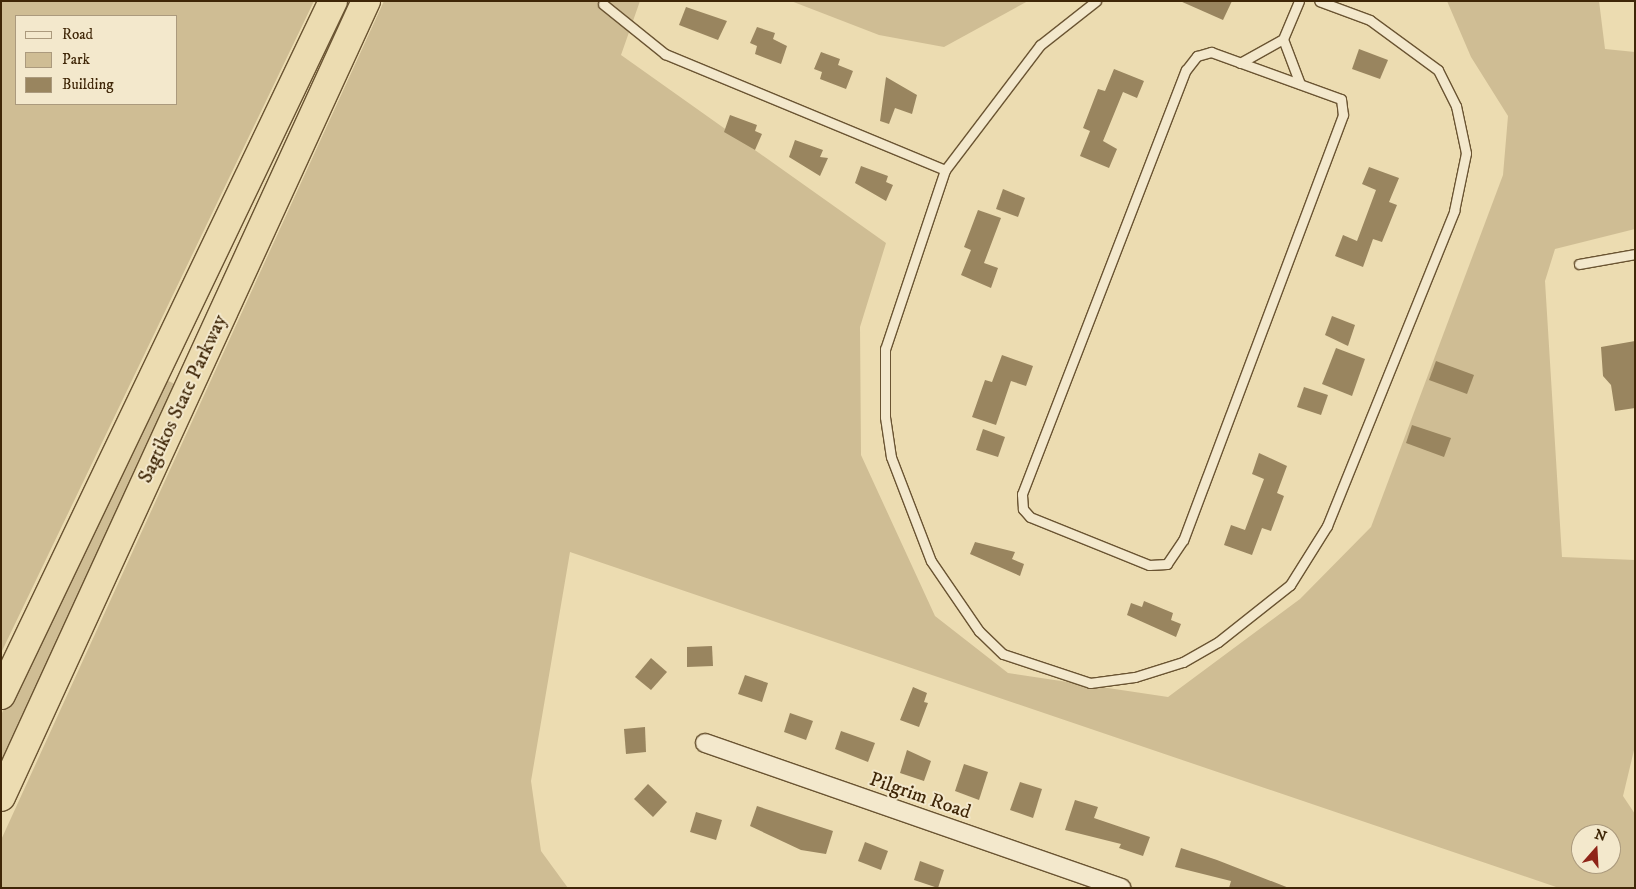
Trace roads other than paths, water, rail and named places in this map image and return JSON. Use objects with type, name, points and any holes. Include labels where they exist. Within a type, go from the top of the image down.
[{"type":"highway","name":"Sagtikos State Parkway","points":[[1,696],[333,1]]},
{"type":"highway","name":"Sagtikos State Parkway","points":[[1,797],[366,1]]},
{"type":"street","name":"Pilgrim Road","points":[[705,743],[1121,888]]},
{"type":"lane","points":[[1096,1],[1040,45],[945,170],[885,349],[885,417],[891,457],[931,561],[979,631],[1003,654],[1043,671],[1090,683],[1135,677],[1183,662],[1218,642],[1290,584],[1327,526],[1454,211],[1466,153],[1456,106],[1438,70],[1370,20],[1319,1]]},
{"type":"lane","points":[[1240,63],[1283,39],[1299,1]]},
{"type":"lane","points":[[603,4],[665,54],[945,170]]},
{"type":"lane","points":[[1283,39],[1300,84]]},
{"type":"lane","points":[[1211,52],[1240,63],[1341,99],[1343,115],[1183,540],[1167,564],[1149,565],[1030,517],[1023,509],[1022,494],[1186,70],[1198,56],[1211,52]]},
{"type":"lane","points":[[1579,264],[1635,254]]}]
